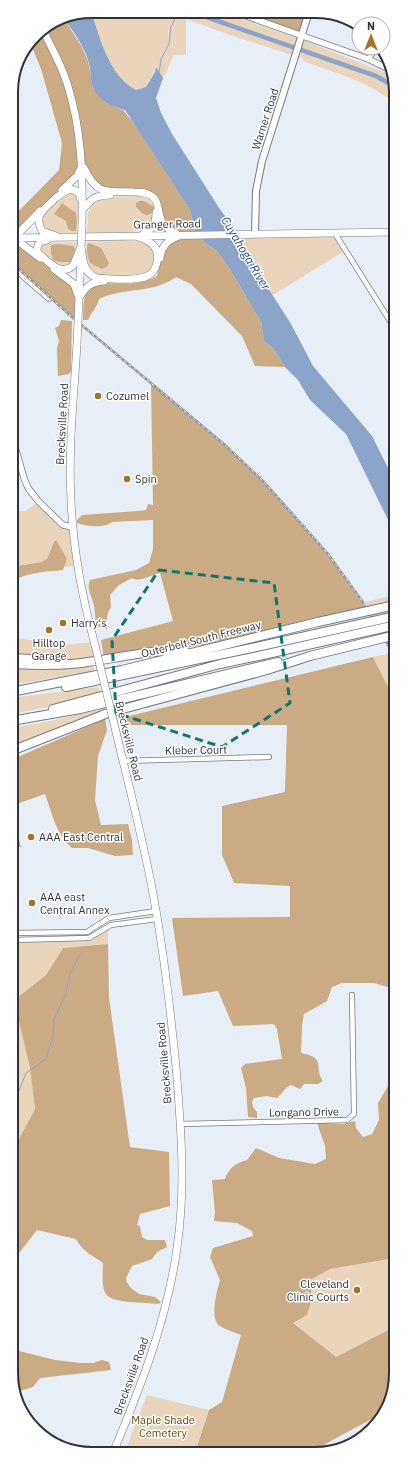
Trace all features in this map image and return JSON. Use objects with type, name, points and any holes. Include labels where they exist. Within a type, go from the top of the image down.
[{"type":"highway","name":"Outerbelt South Freeway","points":[[18,691],[122,670],[259,636],[389,607]]},
{"type":"highway","points":[[34,688],[69,687],[389,618]]},
{"type":"highway","points":[[18,717],[47,711],[220,664],[389,627]]},
{"type":"highway","points":[[18,720],[80,709],[266,667],[389,637]]},
{"type":"highway","points":[[18,664],[73,663],[175,651],[191,653]]},
{"type":"highway","points":[[18,658],[67,661],[104,659]]},
{"type":"highway","points":[[18,749],[82,722],[112,712],[266,667]]},
{"type":"main road","name":"Warner Road","points":[[255,234],[256,191],[262,160],[307,18]]},
{"type":"main road","name":"Brecksville Road","points":[[45,35],[59,62],[67,83],[78,129],[82,165],[82,226],[71,455],[70,498],[72,527],[79,575],[94,644],[143,847],[156,911],[170,1006],[180,1124],[182,1197],[179,1235],[172,1278],[146,1369],[115,1447]]},
{"type":"main road","points":[[82,165],[89,180],[101,190],[143,192],[152,196],[157,203],[162,224],[167,229],[182,235]]},
{"type":"main road","points":[[18,232],[77,176],[82,165]]},
{"type":"main road","points":[[63,238],[42,231],[39,225],[39,218],[42,212],[62,193],[69,189],[80,194],[82,210]]},
{"type":"main road","points":[[82,210],[93,198],[99,196],[134,194],[146,196],[153,202],[156,210],[156,220],[150,230],[136,236]]},
{"type":"main road","name":"Granger Road","points":[[18,238],[389,232]]},
{"type":"main road","points":[[79,298],[86,287],[95,282],[140,281],[153,276],[158,269],[163,246],[170,240],[182,235]]},
{"type":"main road","points":[[81,247],[84,267],[91,276],[109,279],[139,278],[147,276],[155,267],[158,254],[150,242],[136,236]]},
{"type":"main road","points":[[63,238],[42,241],[37,246],[38,253],[58,269],[66,270],[74,266],[81,247]]},
{"type":"main road","points":[[18,242],[74,284],[79,298]]},
{"type":"street","points":[[250,18],[301,38],[368,59],[384,67]]},
{"type":"street","points":[[334,232],[389,319]]},
{"type":"street","points":[[18,272],[49,299]]},
{"type":"street","points":[[18,456],[28,488],[39,502],[63,525],[72,527]]},
{"type":"street","name":"Kleber Court","points":[[123,761],[269,757]]},
{"type":"street","points":[[18,933],[87,932],[109,918],[156,911]]},
{"type":"street","points":[[18,940],[89,938],[111,926],[157,919]]},
{"type":"street","name":"Longano Drive","points":[[180,1124],[347,1120],[354,1114],[352,995]]},
{"type":"highlighted area","points":[[159,570],[274,583],[290,703],[222,747],[116,713],[112,640]]},
{"type":"green space","points":[[93,18],[239,18],[303,40],[386,73],[389,99],[363,83],[303,61],[304,59],[186,19],[186,55],[174,55],[163,78],[156,68],[146,87],[136,90],[119,76],[112,66],[102,44]]},
{"type":"green space","points":[[68,192],[77,194],[79,200],[77,233],[57,233],[47,230],[42,224],[43,214]]},
{"type":"green space","points":[[138,196],[148,199],[154,208],[155,214],[148,228],[133,232],[87,233],[88,213],[93,202],[103,197]]},
{"type":"green space","points":[[334,232],[346,250],[273,295],[238,234]]},
{"type":"green space","points":[[122,240],[145,242],[155,251],[153,268],[143,276],[99,277],[88,265],[86,258],[87,242]]},
{"type":"green space","points":[[77,242],[77,251],[70,266],[57,266],[40,252],[41,247],[46,243]]},
{"type":"green space","points":[[39,502],[63,525],[72,527],[77,566],[18,570],[18,511],[25,511]]},
{"type":"green space","points":[[389,596],[389,641],[365,602]]},
{"type":"green space","points":[[18,638],[63,645],[94,642],[99,660],[18,658]]},
{"type":"green space","points":[[389,654],[389,689],[373,657]]},
{"type":"green space","points":[[93,665],[94,670],[18,684],[18,666]]},
{"type":"green space","points":[[98,687],[100,692],[54,706],[18,713],[18,697]]},
{"type":"green space","points":[[103,708],[104,710],[18,743],[18,727],[55,720]]},
{"type":"green space","points":[[108,929],[108,944],[63,948],[46,975],[18,996],[18,943],[82,940]]},
{"type":"green space","points":[[18,1016],[30,1068],[35,1109],[18,1141]]},
{"type":"green space","points":[[389,1259],[389,1330],[336,1357],[293,1323],[307,1315],[312,1299],[310,1280],[330,1269]]},
{"type":"green space","name":"Maple Shade Cemetery","points":[[147,1395],[209,1410],[197,1447],[126,1447]]},
{"type":"shaded area","points":[[252,18],[307,18],[302,36]]},
{"type":"shaded area","points":[[67,23],[82,47],[88,61],[93,89],[115,107],[123,110],[135,125],[190,210],[194,228],[206,244],[216,250],[228,266],[261,322],[264,341],[273,348],[285,367],[255,366],[242,336],[191,284],[176,277],[158,286],[108,295],[99,299],[88,320],[83,320],[84,303],[89,289],[99,283],[136,283],[157,276],[160,262],[170,240],[167,229],[152,197],[108,191],[80,170],[18,234],[18,212],[59,170],[62,143],[41,69],[33,48],[36,43],[47,33]]},
{"type":"shaded area","points":[[144,201],[154,207],[152,213],[147,215],[143,214],[136,207],[136,203]]},
{"type":"shaded area","points":[[62,203],[76,213],[76,231],[68,229],[66,221],[54,214]]},
{"type":"shaded area","points":[[18,241],[74,284],[79,298],[77,322],[18,269]]},
{"type":"shaded area","points":[[89,243],[101,248],[109,263],[107,267],[102,269],[90,263],[87,253],[87,245]]},
{"type":"shaded area","points":[[58,244],[73,246],[75,249],[71,262],[60,262],[53,260],[51,245]]},
{"type":"shaded area","points":[[61,320],[72,321],[71,372],[69,374],[58,376],[57,349],[59,341],[55,328],[59,326]]},
{"type":"shaded area","points":[[151,382],[225,445],[264,482],[328,554],[368,612],[227,642],[104,659],[101,640],[173,621],[160,573],[138,580],[132,578],[119,585],[110,595],[111,607],[107,620],[107,629],[99,627],[96,624],[94,605],[89,589],[90,580],[136,570],[149,563],[153,549],[153,520],[112,522],[104,526],[90,526],[77,523],[77,520],[82,515],[146,510],[148,504],[153,505]]},
{"type":"shaded area","points":[[56,540],[67,559],[63,570],[31,574],[18,578],[18,566],[42,562],[47,559]]},
{"type":"shaded area","points":[[373,657],[389,689],[389,987],[374,983],[342,983],[332,987],[327,1001],[304,1014],[302,1023],[301,1053],[309,1055],[317,1061],[320,1076],[323,1081],[318,1084],[304,1084],[300,1089],[291,1085],[277,1098],[267,1096],[254,1098],[252,1102],[253,1107],[257,1112],[257,1118],[248,1117],[246,1088],[241,1068],[245,1064],[282,1059],[277,1029],[274,1024],[233,1026],[218,991],[183,996],[172,918],[290,917],[290,886],[234,883],[222,855],[222,806],[285,792],[287,725],[127,725],[125,717]]},
{"type":"shaded area","points":[[105,719],[107,730],[98,756],[95,800],[101,825],[128,824],[132,840],[133,855],[115,856],[88,848],[72,848],[58,830],[45,794],[18,804],[18,757]]},
{"type":"shaded area","points":[[18,837],[19,839],[21,847],[18,847]]},
{"type":"shaded area","points":[[108,944],[109,998],[130,1147],[169,1152],[170,1206],[140,1214],[137,1225],[140,1226],[142,1237],[147,1240],[165,1240],[167,1247],[157,1252],[152,1259],[132,1266],[126,1278],[126,1281],[131,1288],[139,1294],[155,1297],[161,1302],[158,1304],[115,1300],[109,1297],[104,1291],[103,1287],[103,1263],[85,1250],[76,1239],[37,1230],[18,1254],[18,1141],[35,1109],[30,1068],[18,1017],[18,997],[46,975],[63,948]]},
{"type":"shaded area","points":[[389,1084],[389,1259],[330,1269],[310,1280],[312,1299],[307,1315],[293,1323],[336,1357],[389,1330],[389,1378],[388,1387],[381,1406],[373,1418],[321,1446],[197,1447],[209,1410],[222,1402],[241,1335],[220,1326],[215,1317],[214,1311],[220,1280],[210,1257],[213,1248],[253,1236],[252,1231],[237,1223],[214,1221],[215,1213],[212,1180],[225,1179],[233,1166],[247,1160],[256,1148],[279,1158],[315,1164],[326,1159],[325,1146],[317,1123],[343,1124],[355,1121],[356,1128],[363,1137],[372,1134],[379,1120],[378,1103]]},
{"type":"shaded area","points":[[18,1351],[55,1360],[81,1363],[93,1363],[102,1360],[109,1362],[111,1370],[40,1378],[33,1387],[21,1391],[18,1373]]},
{"type":"water","name":"Cuyahoga River","points":[[93,18],[102,44],[112,66],[127,84],[136,90],[146,87],[155,72],[156,67],[163,78],[156,98],[161,113],[172,134],[221,211],[233,226],[268,288],[291,324],[313,366],[372,436],[389,470],[389,522],[346,434],[310,400],[298,380],[285,367],[273,348],[264,341],[261,322],[228,266],[216,250],[206,244],[194,228],[190,210],[125,110],[106,102],[95,92],[92,85],[89,63],[77,37],[67,23],[78,19]]},
{"type":"waterway","points":[[159,73],[161,59],[169,44],[171,27],[175,18]]},
{"type":"waterway","points":[[209,18],[376,76],[388,83]]},
{"type":"waterway","points":[[18,1094],[26,1073],[46,1059],[53,1037],[54,1019],[65,996],[70,974],[80,954]]},
{"type":"railway","points":[[18,268],[72,317],[225,445],[264,482],[328,554],[362,601],[389,646]]},
{"type":"place","name":"Cozumel","points":[[98,396]]},
{"type":"place","name":"Spin","points":[[127,479]]},
{"type":"place","name":"Harry's","points":[[63,623]]},
{"type":"place","name":"Hilltop Garage","points":[[49,630]]},
{"type":"place","name":"AAA East Central","points":[[31,837]]},
{"type":"place","name":"AAA east Central Annex","points":[[32,903]]},
{"type":"place","name":"Cleveland Clinic Courts","points":[[357,1290]]}]
